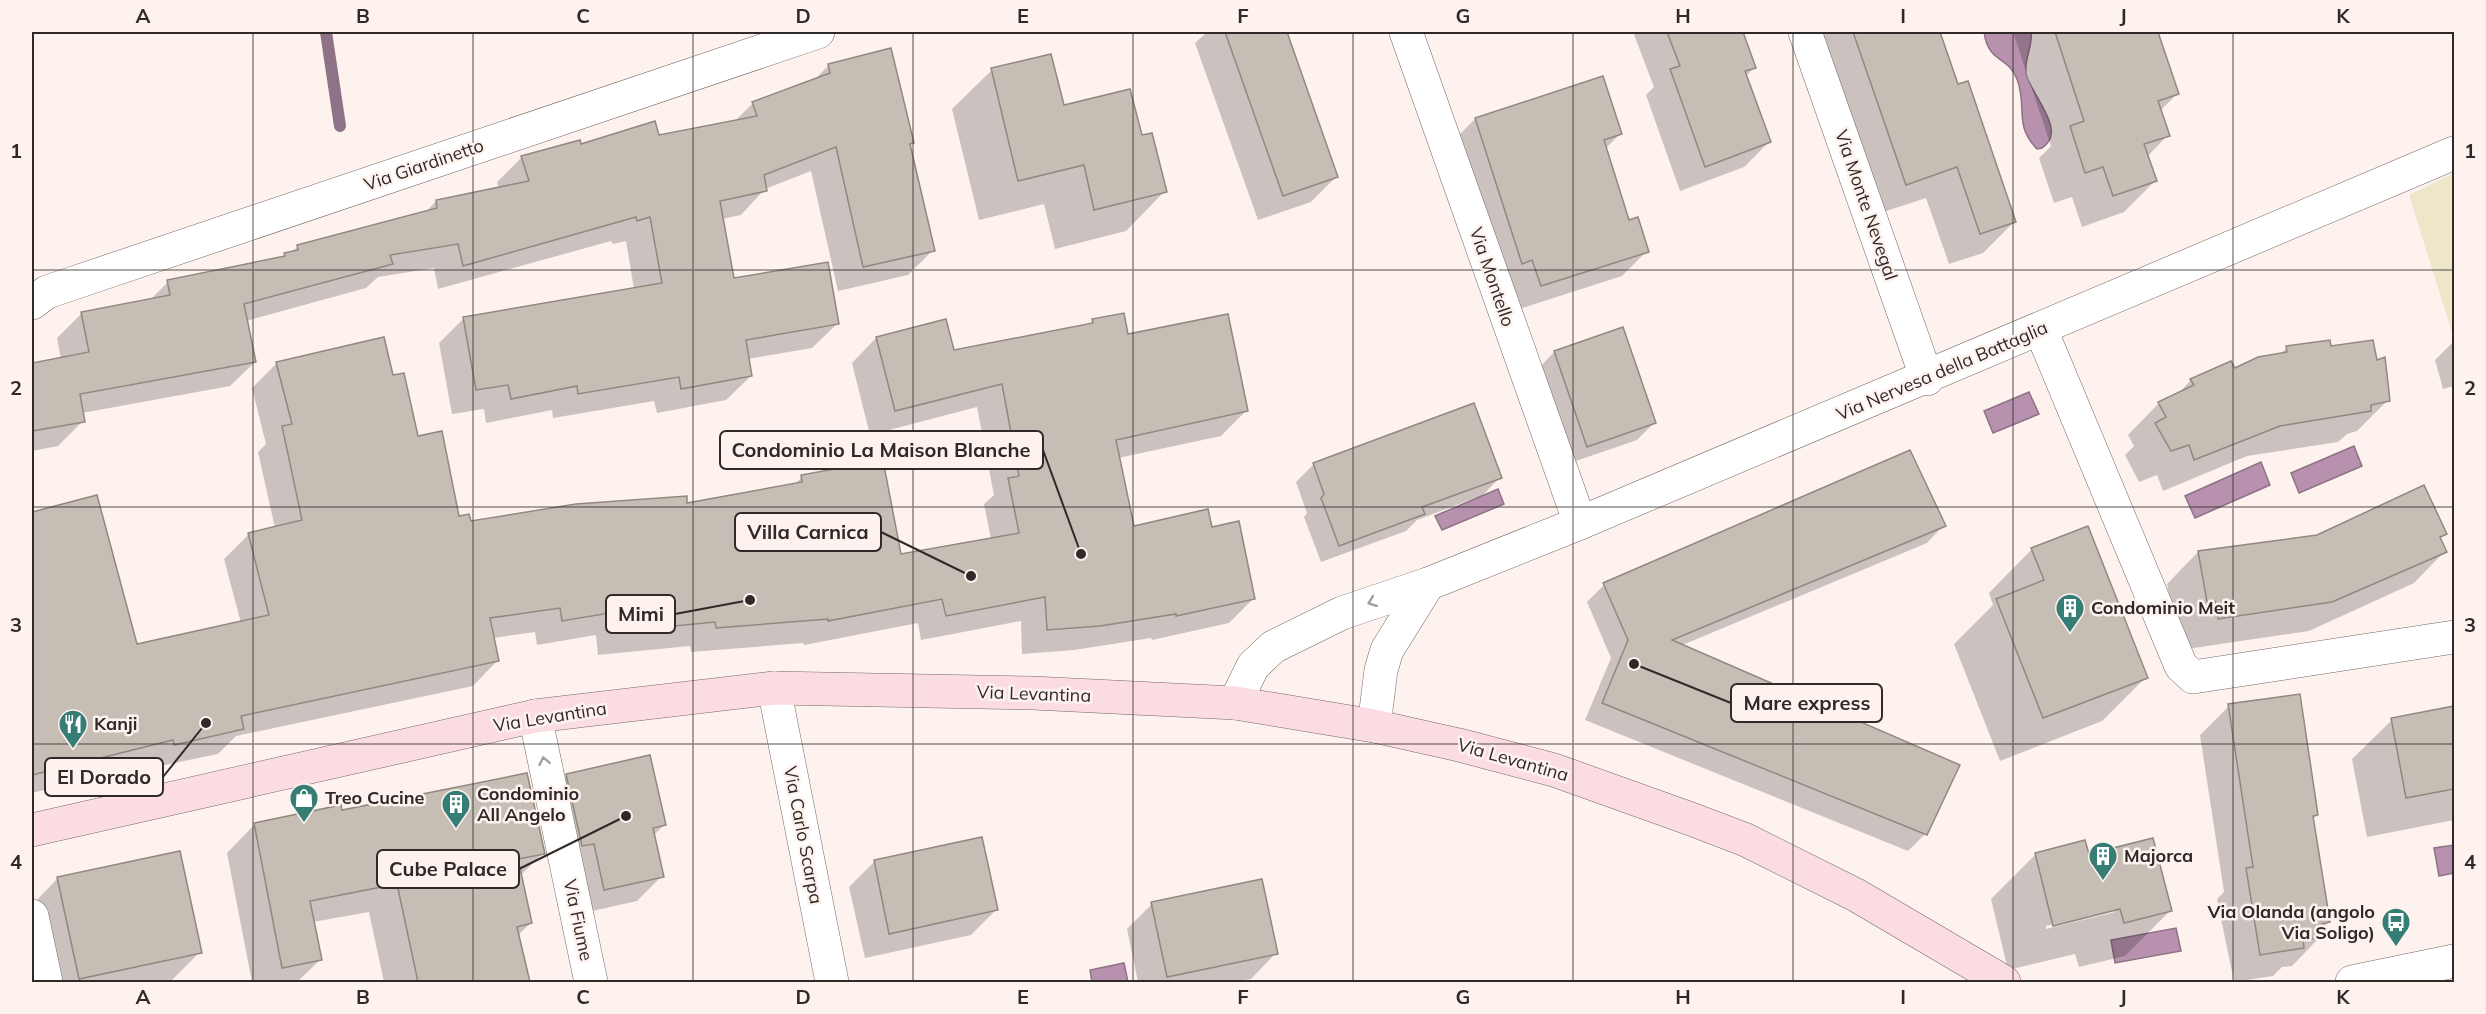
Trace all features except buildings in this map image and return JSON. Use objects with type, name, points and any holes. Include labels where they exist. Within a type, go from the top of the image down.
[{"type":"street","name":"Via Giardinetto","points":[[32,303],[47,292],[818,32]]},
{"type":"street","name":"Via Montello","points":[[1406,32],[1580,523]]},
{"type":"street","name":"Via Monte Nevegal","points":[[1805,32],[1927,378]]},
{"type":"street","name":"Via Nervesa della Battaglia","points":[[1235,703],[1253,666],[1273,647],[1342,613],[1428,584],[1580,523],[2041,330],[2454,153]]},
{"type":"street","points":[[2041,330],[2181,666],[2193,677],[2454,637]]},
{"type":"street","points":[[1374,726],[1381,670],[1387,650],[1428,584]]},
{"type":"street","name":"Via Levantina","points":[[32,830],[535,716],[774,688],[1033,693],[1235,703],[1374,726],[1554,770],[1746,840],[1856,896],[1998,981]]},
{"type":"street","name":"Via Carlo Scarpa","points":[[774,688],[832,982]]},
{"type":"street","name":"Via Fiume","points":[[535,716],[591,982]]},
{"type":"street","points":[[32,916],[46,982]]},
{"type":"street","points":[[2352,982],[2454,961]]},
{"type":"shaded area","points":[[1984,32],[2031,32],[2026,73],[2050,122],[2051,132],[2049,141],[2042,148],[2037,149],[2025,132],[2017,79],[2009,66],[1990,49]]},
{"type":"shaded area","points":[[2454,173],[2454,339],[2409,195]]},
{"type":"shaded area","points":[[2029,392],[2039,414],[1993,433],[1984,411]]},
{"type":"shaded area","points":[[2354,446],[2362,466],[2299,493],[2291,473]]},
{"type":"shaded area","points":[[2261,462],[2270,485],[2195,518],[2185,496]]},
{"type":"shaded area","points":[[1498,489],[1504,504],[1442,530],[1435,516]]},
{"type":"shaded area","points":[[2454,845],[2454,873],[2439,876],[2434,848]]},
{"type":"shaded area","points":[[2176,928],[2181,951],[2115,963],[2111,940]]},
{"type":"shaded area","points":[[1124,963],[1128,982],[1092,982],[1090,970]]},
{"type":"waterway","points":[[326,32],[340,126]]},
{"type":"place","name":"Condominio La Maison Blanche","points":[[1081,554]]},
{"type":"place","name":"Villa Carnica","points":[[971,576]]},
{"type":"place","name":"Mimi","points":[[750,600]]},
{"type":"place","name":"Condominio Meit","points":[[2070,634]]},
{"type":"place","name":"Mare express","points":[[1634,664]]},
{"type":"place","name":"El Dorado","points":[[206,723]]},
{"type":"place","name":"Kanji","points":[[73,750]]},
{"type":"place","name":"Cube Palace","points":[[626,816]]},
{"type":"place","name":"Treo Cucine","points":[[304,824]]},
{"type":"place","name":"Condominio All Angelo","points":[[456,830]]},
{"type":"place","name":"Majorca","points":[[2103,882]]},
{"type":"place","name":"Via Olanda (angolo Via Soligo)","points":[[2396,948]]}]
